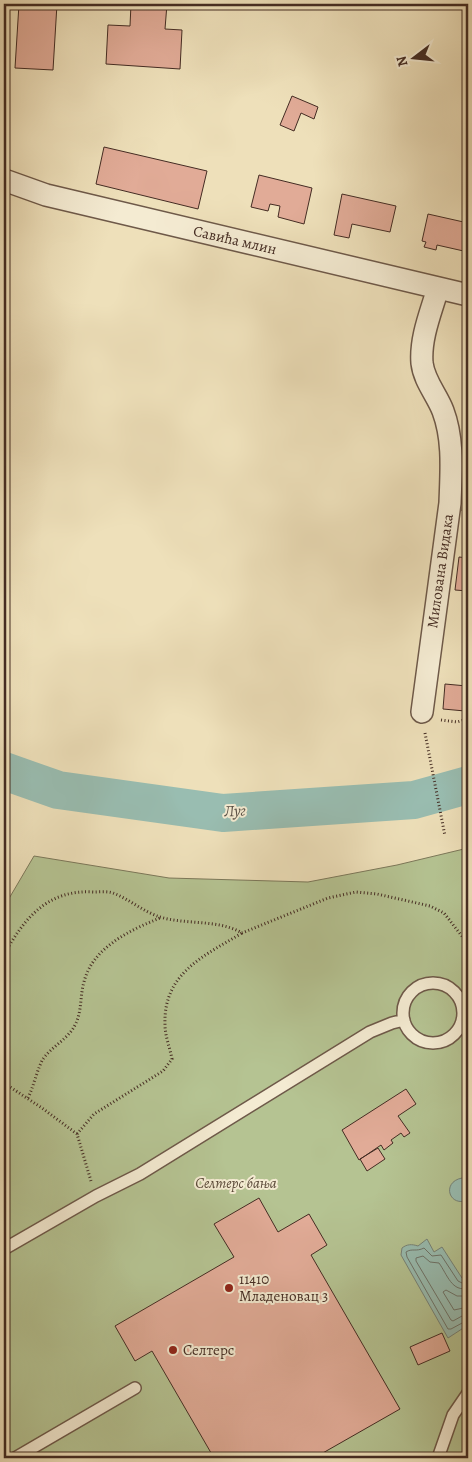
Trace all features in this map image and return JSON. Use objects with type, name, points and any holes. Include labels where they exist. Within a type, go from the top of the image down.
[{"type":"street","name":"Савића млин","points":[[4,180],[46,195],[468,295]]},
{"type":"street","name":"Милована Видака","points":[[422,712],[450,502],[451,444],[444,412],[425,378],[422,363],[422,344],[438,288]]},
{"type":"lane","points":[[426,984],[444,985],[458,997],[462,1006],[461,1024],[449,1038],[440,1042],[431,1043],[414,1036],[404,1020],[405,1002],[417,988],[426,984]]},
{"type":"lane","points":[[4,1250],[96,1196],[164,1160],[331,1054],[370,1032],[404,1020]]},
{"type":"lane","points":[[15,1458],[135,1388]]},
{"type":"lane","points":[[438,1458],[453,1416],[468,1393]]},
{"type":"path","points":[[422,712],[434,719],[457,722],[468,719]]},
{"type":"path","points":[[428,755],[445,836]]},
{"type":"path","points":[[4,955],[32,914],[50,900],[70,892],[112,893],[160,917],[222,925],[242,933]]},
{"type":"path","points":[[77,1134],[94,1114],[163,1071],[172,1059],[165,1025],[171,991],[181,974],[194,961],[242,933],[328,898],[356,892],[377,894],[430,906],[444,912],[468,944]]},
{"type":"path","points":[[28,1098],[43,1060],[68,1036],[76,1024],[80,1012],[84,979],[93,962],[105,949],[122,936],[160,917]]},
{"type":"path","points":[[4,1079],[10,1087],[77,1134],[96,1196]]},
{"type":"green space","name":"Селтерс бања","points":[[468,848],[468,1458],[4,1458],[4,907],[34,856],[169,878],[308,882],[397,865]]},
{"type":"water","points":[[468,1179],[468,1200],[461,1202],[452,1198],[450,1189],[451,1184],[455,1180]]},
{"type":"water","points":[[427,1239],[434,1252],[442,1247],[462,1278],[466,1276],[468,1280],[468,1325],[448,1338],[401,1255],[402,1248],[410,1245],[418,1246]]},
{"type":"building","points":[[19,4],[57,4],[53,70],[15,68]]},
{"type":"building","points":[[131,4],[167,4],[165,29],[182,30],[180,69],[106,64],[108,25],[130,26]]},
{"type":"building","points":[[292,96],[318,107],[314,119],[301,113],[294,131],[280,125]]},
{"type":"building","points":[[104,147],[207,171],[198,209],[96,184]]},
{"type":"building","points":[[259,175],[312,188],[304,224],[278,217],[280,206],[270,204],[268,211],[251,207]]},
{"type":"building","points":[[342,194],[396,206],[390,232],[352,224],[349,238],[334,235]]},
{"type":"building","points":[[428,214],[468,223],[468,252],[437,245],[436,250],[424,247],[426,242],[422,241]]},
{"type":"building","points":[[468,430],[468,471],[463,470]]},
{"type":"building","points":[[465,477],[468,477],[468,512],[462,511]]},
{"type":"building","points":[[459,557],[468,558],[468,591],[455,590]]},
{"type":"building","points":[[445,684],[467,686],[465,711],[443,709]]},
{"type":"building","points":[[406,1089],[416,1104],[398,1116],[410,1133],[404,1137],[401,1133],[391,1140],[393,1143],[384,1150],[381,1145],[359,1160],[342,1130]]},
{"type":"building","points":[[378,1148],[385,1159],[367,1171],[360,1159]]},
{"type":"building","points":[[259,1198],[278,1232],[309,1214],[327,1245],[311,1255],[400,1409],[314,1458],[253,1458],[251,1456],[248,1458],[214,1458],[152,1351],[135,1361],[115,1326],[234,1257],[214,1224]]},
{"type":"building","points":[[442,1333],[450,1351],[418,1365],[410,1347]]},
{"type":"waterway","name":"Луг","points":[[4,771],[58,790],[223,813],[414,800],[468,785]]},
{"type":"place","name":"11410 Младеновац 3","points":[[229,1288]]},
{"type":"place","name":"Селтерс","points":[[173,1350]]}]
